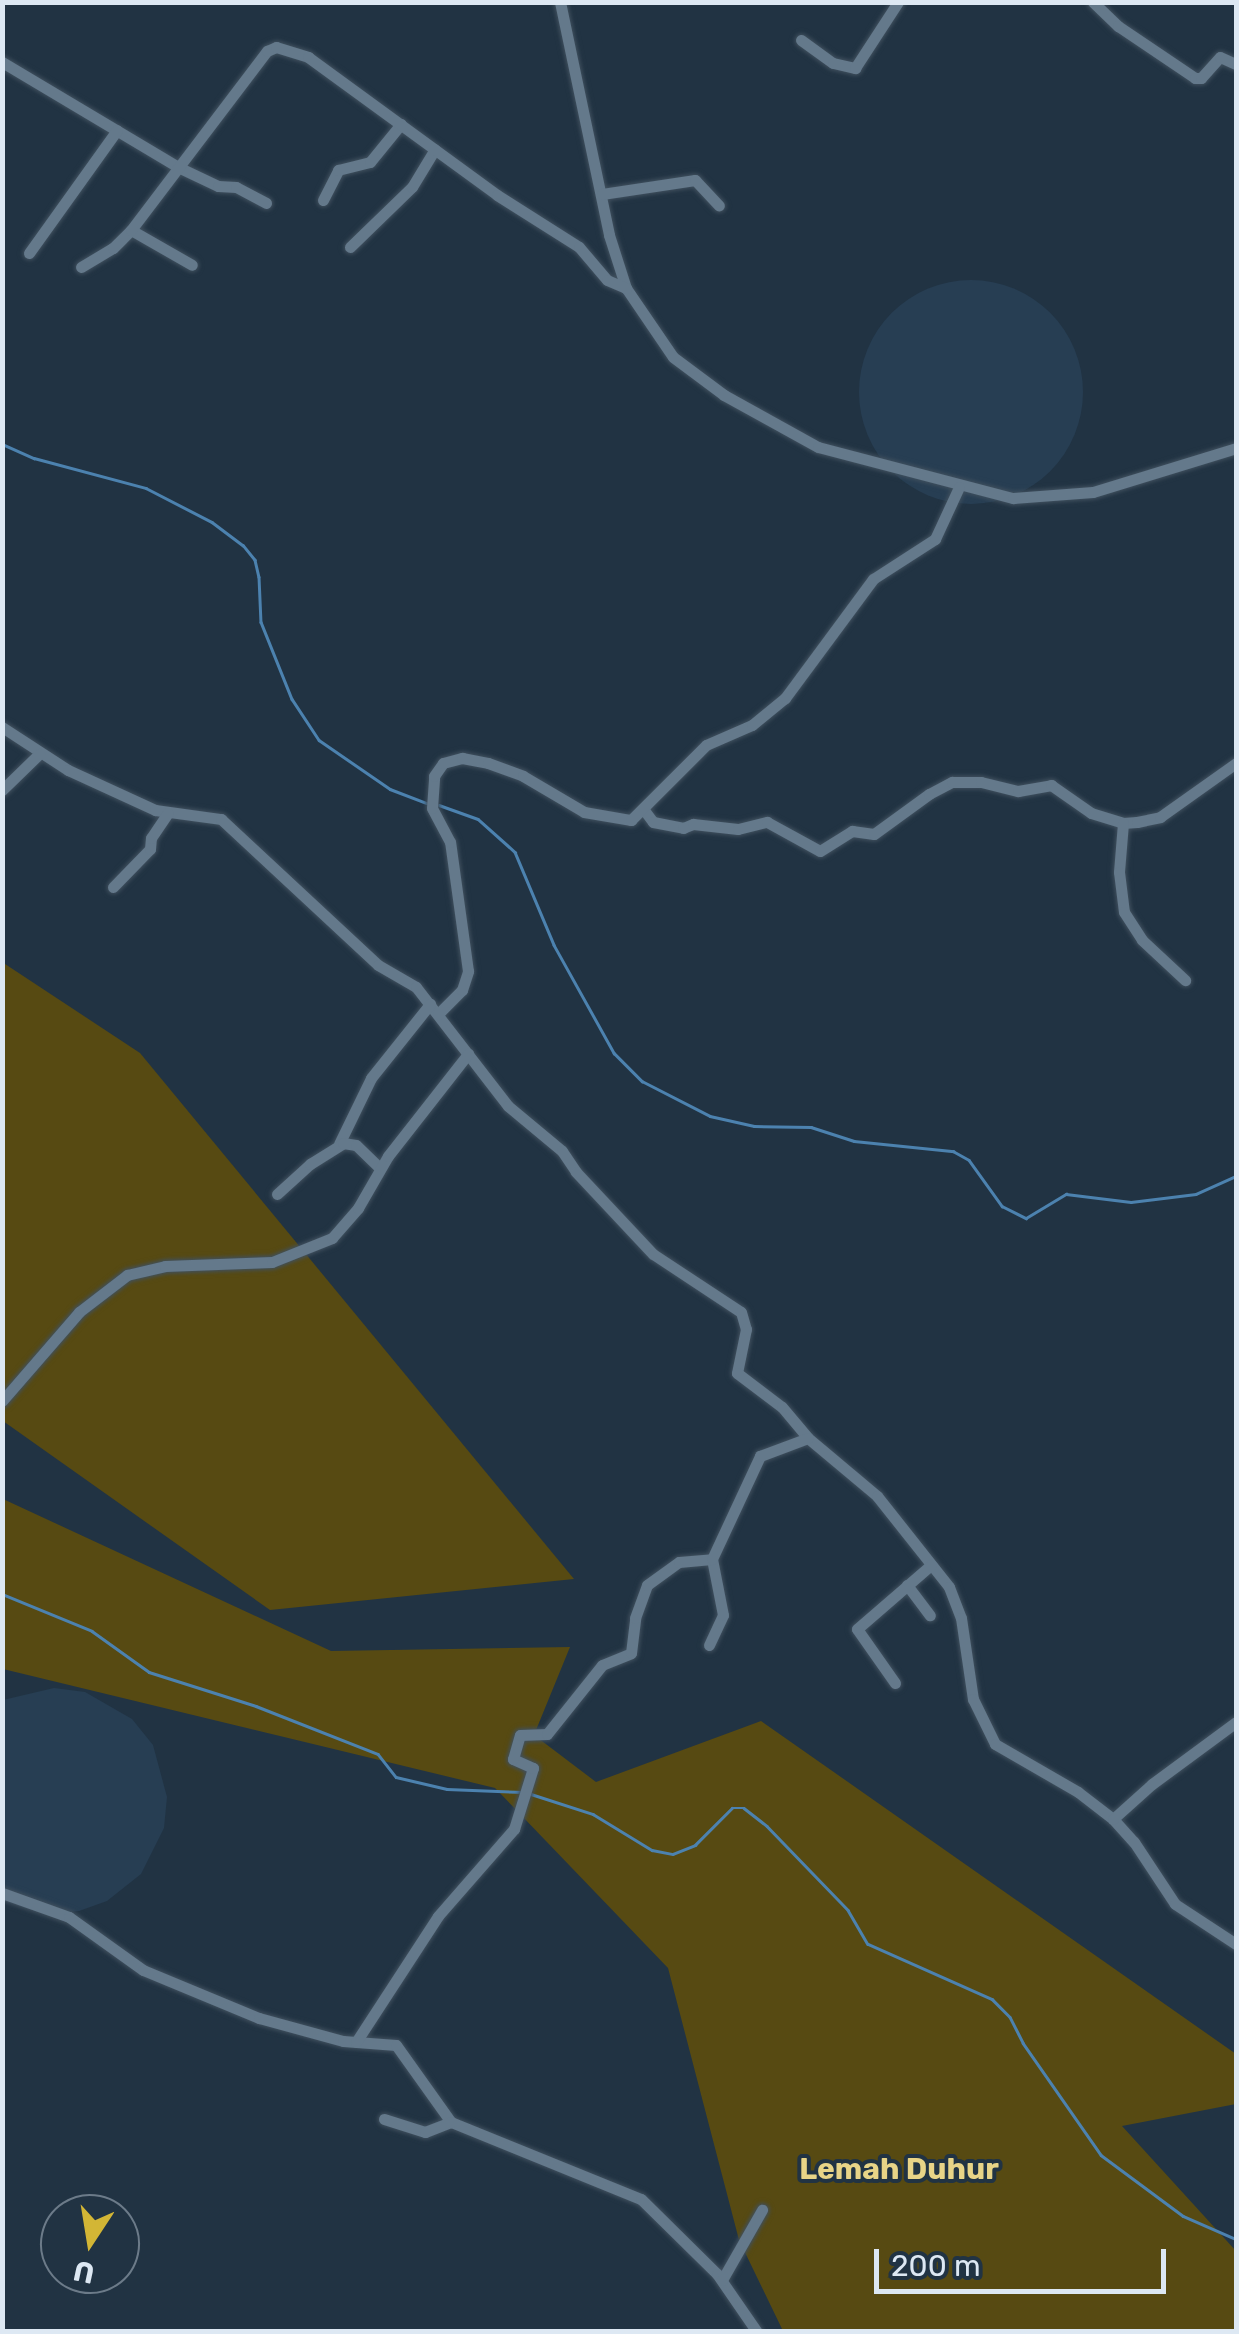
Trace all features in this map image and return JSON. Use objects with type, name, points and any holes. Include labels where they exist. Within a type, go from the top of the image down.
[{"type":"street","points":[[560,2],[626,288],[650,330],[673,357],[757,416],[818,446],[1014,498],[1062,498],[1128,483],[1236,448]]},
{"type":"street","points":[[802,40],[834,64],[855,68],[898,2]]},
{"type":"street","points":[[1093,2],[1118,26],[1195,78],[1201,78],[1220,56],[1236,64]]},
{"type":"street","points":[[80,267],[113,248],[131,230],[267,51],[276,47],[308,58],[524,213],[580,247],[606,280],[626,288]]},
{"type":"street","points":[[2,62],[180,168],[218,186],[236,187],[266,203]]},
{"type":"street","points":[[323,200],[338,170],[370,162],[401,124]]},
{"type":"street","points":[[29,253],[117,130]]},
{"type":"street","points":[[350,247],[412,186],[436,149]]},
{"type":"street","points":[[602,194],[695,180],[719,206]]},
{"type":"street","points":[[131,230],[192,265]]},
{"type":"street","points":[[277,1194],[339,1144],[372,1078],[434,1009],[462,990],[468,971],[450,842],[432,804],[439,768],[448,759],[462,758],[523,776],[584,812],[631,820],[706,745],[752,725],[785,698],[873,579],[935,540],[959,486]]},
{"type":"street","points":[[2,727],[40,754],[168,813],[222,819],[370,958],[410,982],[508,1106],[562,1151],[652,1254],[740,1312],[746,1329],[737,1373],[782,1407],[808,1438],[877,1496],[956,1599],[969,1682],[991,1738],[1113,1819],[1134,1842],[1175,1904],[1236,1944]]},
{"type":"street","points":[[2,790],[40,754]]},
{"type":"street","points":[[644,810],[654,822],[683,828],[692,824],[738,829],[767,822],[820,851],[852,832],[874,834],[929,794],[968,781],[1018,791],[1051,785],[1091,813],[1122,823],[1160,817],[1236,763]]},
{"type":"street","points":[[112,887],[150,850],[151,838],[168,813]]},
{"type":"street","points":[[1122,823],[1119,872],[1124,912],[1134,931],[1185,980]]},
{"type":"street","points":[[2,1401],[78,1312],[109,1286],[152,1267],[272,1262],[320,1246],[350,1220],[380,1168],[468,1054]]},
{"type":"street","points":[[339,1144],[356,1146],[380,1168]]},
{"type":"street","points":[[708,1645],[723,1615],[712,1560],[760,1456],[808,1438]]},
{"type":"street","points":[[356,2042],[438,1916],[514,1829],[533,1768],[513,1759],[520,1736],[526,1732],[547,1734],[606,1662],[630,1653],[647,1585],[661,1580],[679,1562],[712,1560]]},
{"type":"street","points":[[895,1683],[857,1628],[931,1565]]},
{"type":"street","points":[[906,1585],[930,1614]]},
{"type":"street","points":[[1113,1819],[1152,1784],[1236,1722]]},
{"type":"street","points":[[2,1893],[70,1917],[94,1931],[127,1960],[174,1985],[259,2018],[356,2042],[386,2040],[401,2049],[450,2122],[628,2191],[654,2210],[722,2280],[757,2332]]},
{"type":"street","points":[[384,2120],[425,2132],[450,2122]]},
{"type":"street","points":[[722,2280],[762,2210]]},
{"type":"shaded area","points":[[971,280],[1014,288],[1050,313],[1075,349],[1083,392],[1075,435],[1050,471],[1014,496],[971,504],[928,496],[892,471],[867,435],[859,392],[867,349],[892,313],[928,288]]},
{"type":"shaded area","points":[[2,962],[140,1053],[574,1579],[270,1610],[3,1421]]},
{"type":"shaded area","points":[[3,1499],[331,1651],[570,1647],[534,1735],[596,1782],[761,1721],[1236,2054],[1236,2104],[1122,2126],[1236,2251],[1236,2331],[783,2331],[739,2240],[668,1968],[495,1788],[3,1669]]},
{"type":"shaded area","points":[[54,1688],[85,1692],[132,1719],[153,1745],[167,1797],[164,1828],[141,1874],[107,1901],[79,1911],[45,1914],[3,1901],[3,1700]]},
{"type":"waterway","points":[[2,444],[34,458],[146,488],[212,522],[243,545],[255,560],[259,577],[261,622],[292,699],[319,740],[390,789],[426,803]]},
{"type":"waterway","points":[[439,805],[478,819],[515,852],[554,945],[614,1053],[642,1081],[710,1116],[754,1126],[811,1127],[854,1141],[953,1151],[969,1160],[1002,1206],[1026,1218],[1066,1194],[1131,1202],[1196,1194],[1236,1176]]},
{"type":"waterway","points":[[2,1594],[92,1631],[149,1672],[256,1706],[378,1754],[396,1777],[447,1789],[523,1792]]},
{"type":"waterway","points":[[531,1794],[593,1814],[652,1850],[673,1854],[695,1845],[732,1808],[744,1808],[767,1826],[848,1910],[868,1944],[992,1999],[1010,2017],[1023,2043],[1101,2155],[1183,2216],[1236,2239]]},
{"type":"district","name":"Lemah Duhur","points":[[899,2169]]}]
